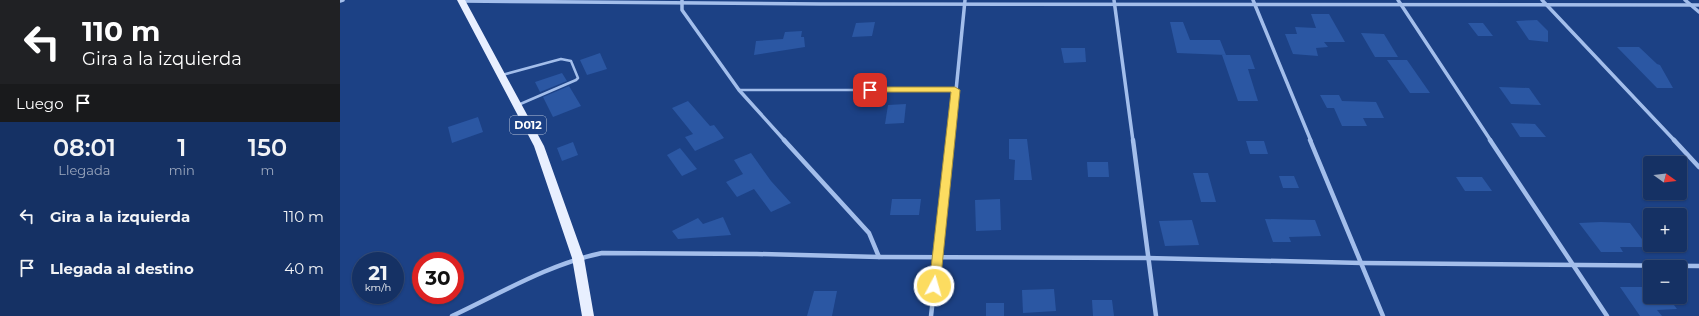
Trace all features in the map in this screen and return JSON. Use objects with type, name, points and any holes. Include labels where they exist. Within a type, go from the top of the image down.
[{"type":"main road","name":"D012","points":[[461,1],[539,146],[578,258],[588,316]]},
{"type":"street","points":[[340,1],[344,0]]},
{"type":"street","points":[[1398,0],[1607,316]]},
{"type":"street","points":[[1542,0],[1591,50],[1699,168]]},
{"type":"street","points":[[1685,0],[1699,12]]},
{"type":"street","points":[[461,1],[1254,2],[1547,6],[1699,5]]},
{"type":"street","points":[[681,1],[682,10],[739,90],[865,228],[869,233],[879,257]]},
{"type":"street","points":[[931,316],[965,2]]},
{"type":"street","points":[[1114,2],[1147,258],[1156,316]]},
{"type":"street","points":[[1254,2],[1383,316]]},
{"type":"street","points":[[452,316],[541,273],[578,258],[602,253],[757,254],[879,257],[1147,258],[1362,263],[1699,266]]},
{"type":"lane","points":[[502,75],[561,59],[571,61],[578,78],[576,80],[518,105]]},
{"type":"lane","points":[[739,90],[955,90]]},
{"type":"building","points":[[1311,14],[1329,14],[1345,42],[1324,42],[1328,47],[1316,48],[1318,56],[1293,54],[1285,34],[1297,34],[1295,27],[1316,28]]},
{"type":"building","points":[[1537,20],[1548,31],[1548,42],[1529,40],[1516,21]]},
{"type":"building","points":[[875,22],[872,36],[852,37],[856,23]]},
{"type":"building","points":[[1170,22],[1183,22],[1190,40],[1220,40],[1226,55],[1177,53]]},
{"type":"building","points":[[1468,23],[1483,23],[1493,36],[1478,36]]},
{"type":"building","points":[[802,31],[801,37],[804,37],[805,47],[754,55],[756,41],[783,39],[785,32]]},
{"type":"building","points":[[1361,33],[1384,34],[1398,57],[1375,57]]},
{"type":"building","points":[[1617,47],[1639,47],[1660,65],[1673,88],[1657,88]]},
{"type":"building","points":[[1061,48],[1085,48],[1086,62],[1064,63]]},
{"type":"building","points":[[600,53],[607,69],[587,75],[580,60]]},
{"type":"building","points":[[1222,55],[1250,55],[1255,69],[1248,69],[1258,101],[1238,101]]},
{"type":"building","points":[[1387,60],[1407,60],[1430,93],[1410,93]]},
{"type":"building","points":[[562,73],[567,81],[540,92],[535,82]]},
{"type":"building","points":[[569,86],[581,106],[553,117],[543,97]]},
{"type":"building","points":[[1499,87],[1529,88],[1541,105],[1511,104]]},
{"type":"building","points":[[1320,95],[1339,95],[1342,101],[1376,102],[1384,118],[1363,118],[1367,126],[1342,126],[1334,108],[1327,108]]},
{"type":"building","points":[[688,101],[710,126],[714,125],[724,138],[695,151],[685,137],[693,134],[672,108]]},
{"type":"building","points":[[906,104],[904,123],[885,124],[888,105]]},
{"type":"building","points":[[478,117],[483,132],[452,143],[448,127]]},
{"type":"building","points":[[1511,123],[1535,124],[1546,137],[1520,137]]},
{"type":"building","points":[[1009,139],[1027,139],[1032,180],[1014,180],[1015,160],[1009,159]]},
{"type":"building","points":[[1246,141],[1264,141],[1268,154],[1250,154]]},
{"type":"building","points":[[573,142],[578,155],[562,161],[557,148]]},
{"type":"building","points":[[680,148],[697,169],[682,176],[667,155]]},
{"type":"building","points":[[751,153],[771,181],[791,203],[771,212],[754,189],[737,197],[726,182],[743,174],[734,160]]},
{"type":"building","points":[[1087,162],[1108,162],[1109,177],[1088,177]]},
{"type":"building","points":[[1193,173],[1208,173],[1216,202],[1201,202]]},
{"type":"building","points":[[1279,176],[1294,176],[1299,188],[1283,188]]},
{"type":"building","points":[[1456,177],[1482,177],[1492,191],[1465,191]]},
{"type":"building","points":[[892,199],[921,199],[919,215],[890,215]]},
{"type":"building","points":[[1000,199],[1001,230],[976,231],[975,200]]},
{"type":"building","points":[[723,217],[731,235],[678,239],[672,231],[698,218],[703,224]]},
{"type":"building","points":[[1265,219],[1315,220],[1321,236],[1289,237],[1291,242],[1273,242]]},
{"type":"building","points":[[1192,220],[1199,245],[1165,246],[1159,221]]},
{"type":"building","points":[[1579,223],[1630,223],[1643,240],[1643,247],[1620,247],[1623,252],[1601,252]]},
{"type":"building","points":[[1620,287],[1643,287],[1643,304],[1673,304],[1677,309],[1657,310],[1662,316],[1640,316]]},
{"type":"building","points":[[1054,289],[1056,311],[1023,313],[1022,290]]},
{"type":"building","points":[[814,291],[837,291],[832,316],[807,316]]},
{"type":"building","points":[[1092,300],[1112,300],[1114,316],[1093,316]]},
{"type":"building","points":[[986,303],[1004,303],[1004,316],[986,316]]},
{"type":"route","points":[[870,90],[955,90],[934,286]]}]
